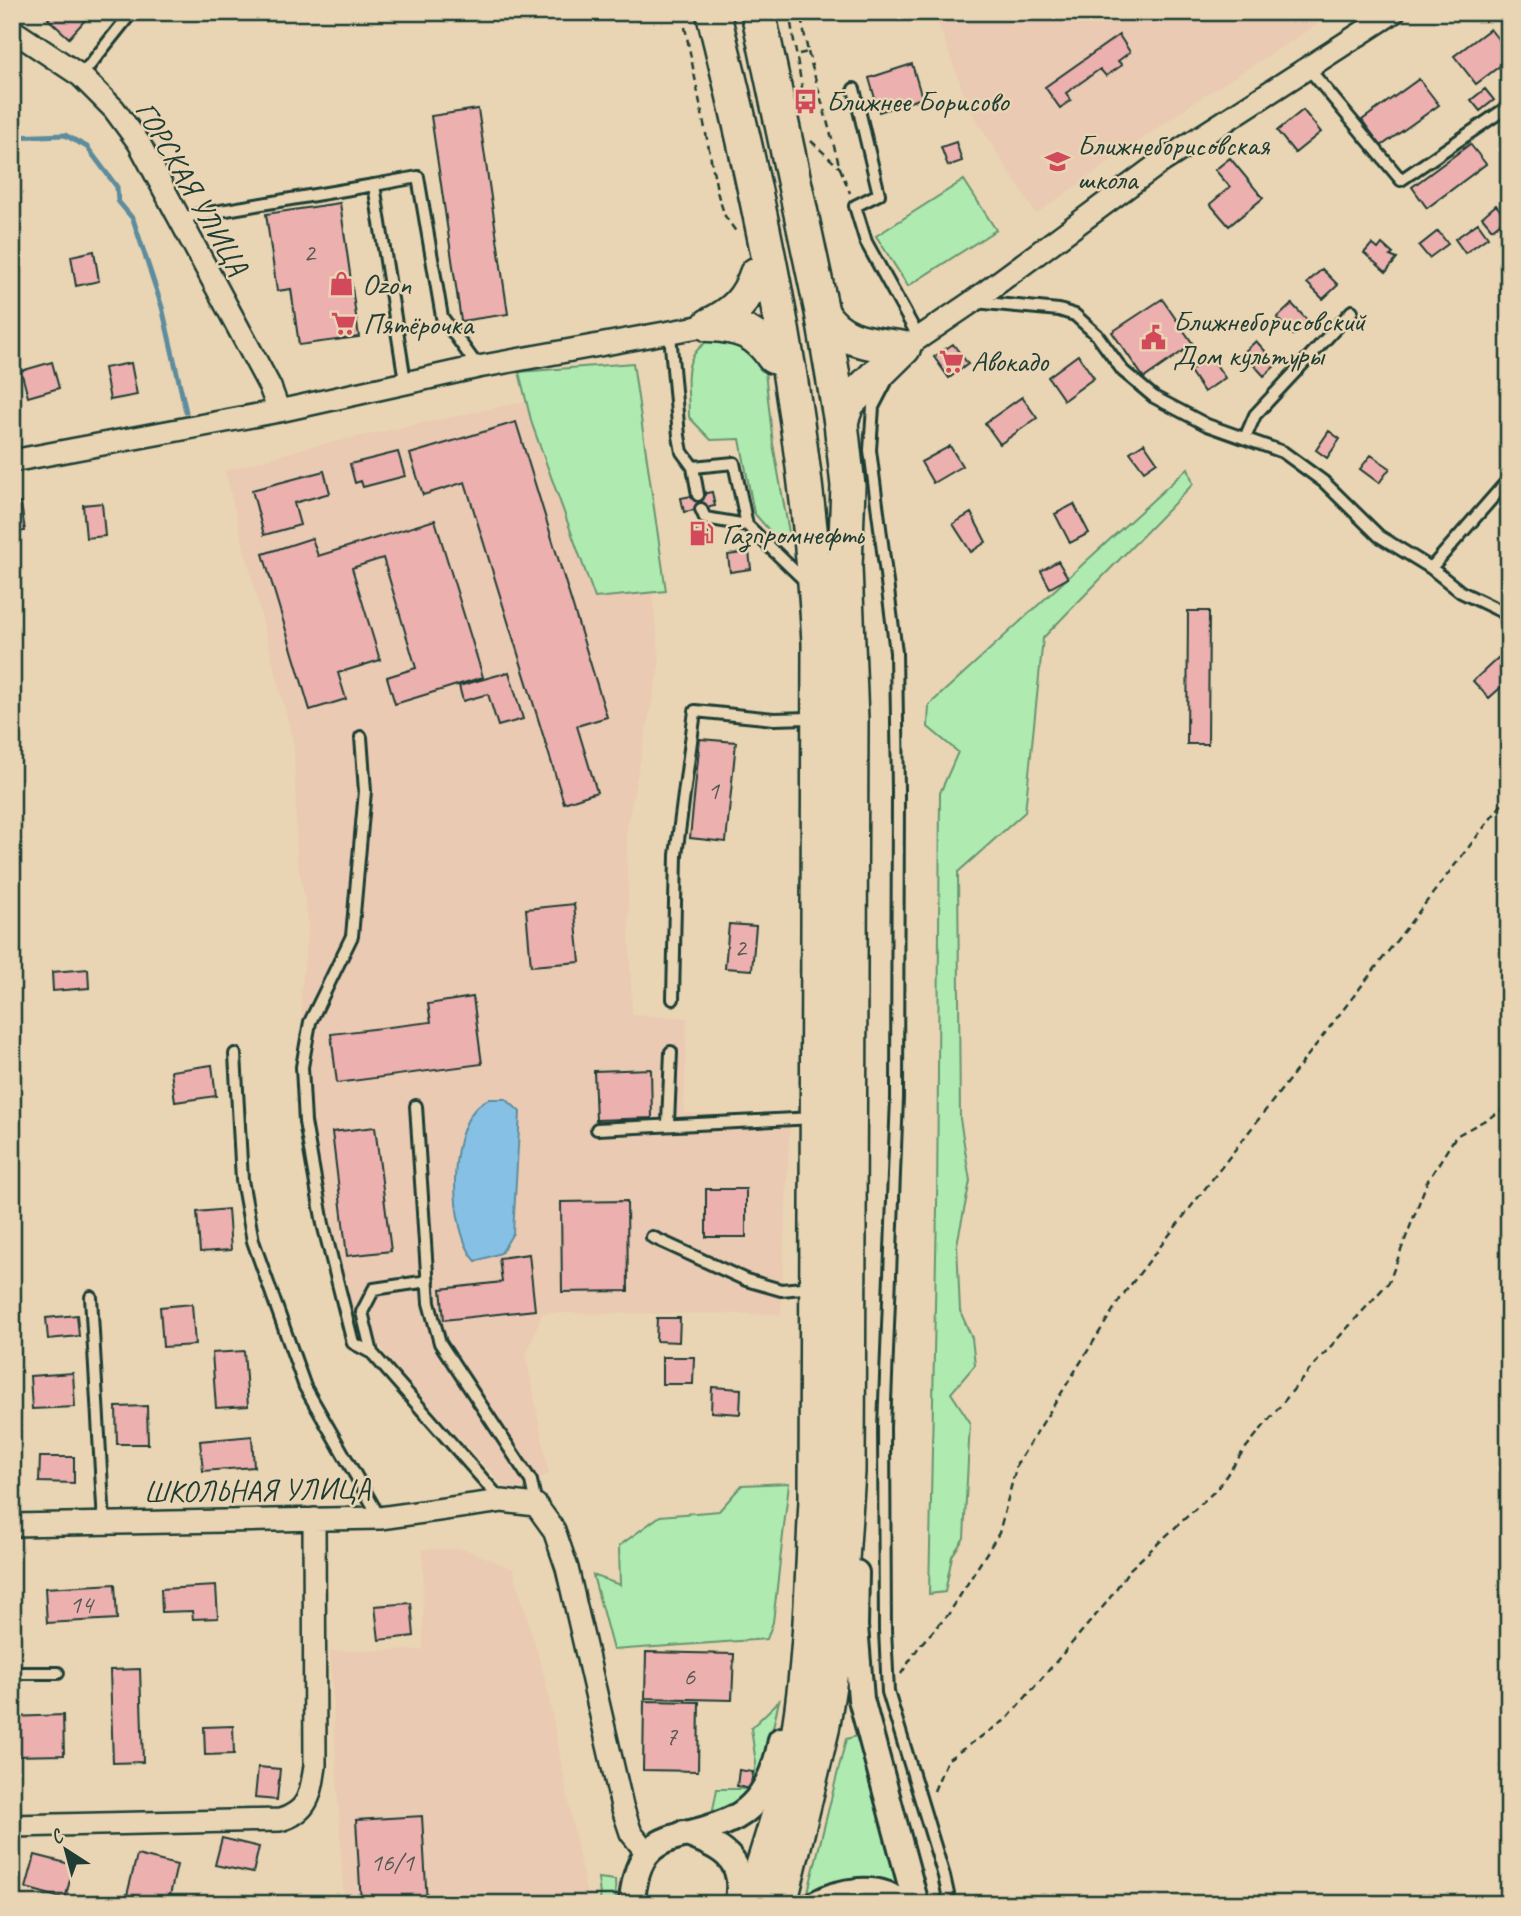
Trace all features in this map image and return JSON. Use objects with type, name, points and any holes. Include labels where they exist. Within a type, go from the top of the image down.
[{"type":"highway","points":[[745,12],[824,416],[845,567]]},
{"type":"highway","points":[[758,12],[822,312],[841,422],[848,486],[845,567],[851,720],[848,1472],[837,1633],[824,1718],[780,1904]]},
{"type":"highway","points":[[701,17],[773,357],[790,459],[802,578],[809,718],[819,835]]},
{"type":"highway","points":[[701,17],[779,309],[809,505],[819,643],[816,1500],[809,1632],[799,1729],[784,1795],[751,1904]]},
{"type":"main road","points":[[709,325],[739,306],[748,295],[756,274]]},
{"type":"main road","points":[[822,312],[829,324],[848,339],[912,343]]},
{"type":"main road","points":[[709,325],[729,326],[750,332],[773,357]]},
{"type":"main road","points":[[841,422],[848,403],[912,343]]},
{"type":"street","points":[[912,343],[972,302],[1157,164],[1394,12]]},
{"type":"street","name":"ГОРСКАЯ УЛИЦА","points":[[12,30],[99,91],[139,143],[270,387],[279,411]]},
{"type":"street","points":[[12,461],[279,411],[405,381],[709,325]]},
{"type":"street","points":[[848,1472],[856,1551],[855,1626],[861,1699],[916,1904]]},
{"type":"street","points":[[632,1904],[636,1870],[647,1853],[660,1842],[739,1816],[764,1791],[774,1768],[816,1500]]},
{"type":"street","name":"ШКОЛЬНАЯ УЛИЦА","points":[[12,1525],[380,1518],[502,1502],[536,1505]]},
{"type":"street","points":[[536,1505],[554,1530],[566,1568],[622,1806],[631,1833],[647,1853]]},
{"type":"street","points":[[12,1826],[280,1820],[296,1816],[308,1804],[315,1766],[314,1519]]},
{"type":"street","points":[[684,1833],[718,1845],[728,1853],[738,1875],[737,1904]]},
{"type":"street","points":[[816,1904],[844,1892],[869,1891],[896,1899],[901,1904]]},
{"type":"lane","points":[[81,76],[132,12]]},
{"type":"lane","points":[[1309,69],[1401,180],[1509,106]]},
{"type":"lane","points":[[854,89],[879,194],[855,206],[866,242],[912,343],[873,407],[870,450],[896,652],[897,708],[897,1098],[884,1427],[888,1692],[944,1876],[948,1894],[946,1904]]},
{"type":"lane","points":[[179,218],[418,177],[442,317],[478,367]]},
{"type":"lane","points":[[374,185],[405,381]]},
{"type":"lane","points":[[972,302],[1059,310],[1074,315],[1097,335],[1123,371],[1146,391],[1173,409],[1283,452],[1304,466],[1379,536],[1431,568],[1461,593],[1509,615]]},
{"type":"lane","points":[[1245,438],[1255,415],[1352,311]]},
{"type":"lane","points":[[670,334],[679,436],[682,452],[693,467],[698,495]]},
{"type":"lane","points":[[693,467],[734,463],[747,525],[802,578]]},
{"type":"lane","points":[[1431,568],[1509,479]]},
{"type":"lane","points":[[701,509],[705,518],[747,525]]},
{"type":"lane","points":[[673,999],[676,855],[695,711],[774,719],[809,718]]},
{"type":"lane","points":[[361,737],[365,791],[352,936],[310,1022],[302,1067],[305,1122],[342,1308],[353,1343],[372,1353],[502,1502]]},
{"type":"lane","points":[[668,1123],[671,1052]]},
{"type":"lane","points":[[235,1054],[242,1180],[257,1253],[305,1387],[380,1518]]},
{"type":"lane","points":[[416,1106],[429,1303],[440,1343],[531,1481],[536,1505]]},
{"type":"lane","points":[[597,1129],[668,1123],[818,1118]]},
{"type":"lane","points":[[652,1237],[746,1280],[781,1290],[816,1286]]},
{"type":"lane","points":[[372,1353],[362,1312],[374,1289],[428,1282]]},
{"type":"lane","points":[[91,1297],[104,1523]]},
{"type":"lane","points":[[12,1673],[58,1673]]},
{"type":"path","points":[[789,12],[806,101],[803,111]]},
{"type":"path","points":[[800,12],[808,52],[840,168],[855,206]]},
{"type":"path","points":[[701,17],[718,195],[725,216],[738,233]]},
{"type":"path","points":[[799,54],[808,52]]},
{"type":"path","points":[[808,138],[840,168]]},
{"type":"path","points":[[888,1692],[920,1645],[948,1615],[999,1533],[1017,1464],[1122,1296],[1509,795]]},
{"type":"path","points":[[926,1820],[931,1797],[947,1760],[1007,1719],[1107,1602],[1129,1570],[1217,1489],[1244,1450],[1312,1367],[1389,1282],[1427,1182],[1455,1136],[1509,1107]]},
{"type":"shaded area","name":"Ближнеборисовская школа","points":[[934,12],[1337,12],[1193,103],[1036,214],[970,110]]},
{"type":"shaded area","points":[[629,398],[660,661],[626,832],[632,1015],[687,1018],[684,1113],[790,1117],[781,1314],[542,1313],[526,1356],[549,1474],[510,1493],[403,1376],[373,1337],[359,1336],[322,1181],[310,1093],[310,1069],[318,1027],[302,1021],[301,992],[309,924],[297,858],[294,746],[225,471],[305,448],[518,403]]},
{"type":"shaded area","points":[[423,1549],[465,1549],[513,1569],[546,1683],[588,1904],[344,1904],[330,1651],[423,1650]]},
{"type":"green space","points":[[964,180],[996,230],[908,286],[876,236]]},
{"type":"green space","points":[[718,335],[763,354],[773,444],[790,538],[775,537],[754,513],[740,439],[711,440],[689,417],[688,369],[691,359],[705,343]]},
{"type":"green space","points":[[633,363],[666,591],[595,598],[532,424],[519,372]]},
{"type":"green space","points":[[1188,468],[1193,484],[1043,638],[1025,812],[958,872],[960,1119],[970,1181],[957,1244],[960,1311],[972,1338],[975,1365],[951,1393],[970,1422],[964,1538],[952,1556],[945,1592],[929,1594],[937,1209],[940,793],[958,752],[928,727],[929,705]]},
{"type":"green space","points":[[789,1483],[773,1622],[767,1639],[613,1650],[593,1575],[620,1585],[619,1546],[660,1516],[719,1511],[742,1485]]},
{"type":"green space","points":[[779,1701],[767,1753],[752,1789],[741,1803],[728,1812],[712,1815],[717,1789],[751,1789],[756,1763],[751,1728]]},
{"type":"green space","points":[[857,1736],[881,1807],[878,1823],[883,1805],[911,1898],[805,1904],[846,1739]]},
{"type":"green space","points":[[598,1878],[615,1880],[616,1904],[601,1904]]},
{"type":"water","points":[[489,1099],[506,1099],[520,1112],[513,1233],[501,1253],[476,1261],[460,1226],[455,1176],[464,1128],[474,1110]]},
{"type":"building","points":[[54,12],[79,12],[86,19],[69,38],[48,19]]},
{"type":"building","points":[[1490,29],[1509,53],[1509,59],[1476,84],[1454,56]]},
{"type":"building","points":[[1119,35],[1130,52],[1118,61],[1122,65],[1106,76],[1100,69],[1066,93],[1071,100],[1060,108],[1045,87]]},
{"type":"building","points":[[912,64],[922,98],[879,112],[869,78]]},
{"type":"building","points":[[1419,79],[1439,105],[1381,146],[1362,120]]},
{"type":"building","points":[[1485,89],[1494,100],[1480,111],[1471,100]]},
{"type":"building","points":[[478,109],[508,314],[461,321],[431,116]]},
{"type":"building","points":[[1303,110],[1321,132],[1295,153],[1277,131]]},
{"type":"building","points":[[956,142],[962,161],[948,166],[941,147]]},
{"type":"building","points":[[1470,144],[1486,164],[1427,208],[1412,187]]},
{"type":"building","points":[[1230,158],[1263,198],[1229,226],[1210,204],[1230,187],[1215,170]]},
{"type":"building","points":[[340,203],[359,337],[299,345],[291,289],[277,291],[266,214]]},
{"type":"building","points":[[1496,205],[1506,218],[1492,229],[1482,217]]},
{"type":"building","points":[[1478,223],[1488,237],[1465,253],[1455,239]]},
{"type":"building","points":[[1438,231],[1448,244],[1429,258],[1419,246]]},
{"type":"building","points":[[1372,244],[1378,249],[1382,244],[1393,254],[1390,256],[1397,259],[1386,272],[1364,253]]},
{"type":"building","points":[[94,251],[99,281],[76,286],[71,256]]},
{"type":"building","points":[[1322,269],[1338,285],[1323,299],[1307,283]]},
{"type":"building","name":"Ближнеборисовский Дом культуры","points":[[1162,299],[1193,344],[1144,378],[1112,332]]},
{"type":"building","points":[[1292,304],[1308,321],[1293,335],[1277,318]]},
{"type":"building","points":[[1256,341],[1277,364],[1264,376],[1243,353]]},
{"type":"building","name":"Авокадо","points":[[953,344],[968,364],[949,378],[934,357]]},
{"type":"building","points":[[1078,355],[1094,378],[1064,400],[1048,377]]},
{"type":"building","points":[[1211,357],[1225,378],[1204,392],[1190,371]]},
{"type":"building","points":[[52,362],[59,388],[28,397],[21,371]]},
{"type":"building","points":[[131,363],[137,395],[110,400],[104,368]]},
{"type":"building","points":[[1022,397],[1037,418],[1000,444],[985,423]]},
{"type":"building","points":[[516,422],[607,717],[577,726],[597,792],[564,803],[465,482],[423,495],[410,454]]},
{"type":"building","points":[[1329,431],[1340,439],[1327,458],[1316,450]]},
{"type":"building","points":[[1144,443],[1157,462],[1144,471],[1130,452]]},
{"type":"building","points":[[950,446],[962,466],[933,483],[921,462]]},
{"type":"building","points":[[398,452],[405,476],[363,487],[361,481],[355,483],[350,464]]},
{"type":"building","points":[[1371,455],[1390,468],[1379,483],[1360,469]]},
{"type":"building","points":[[324,471],[330,493],[294,503],[300,525],[264,535],[252,490]]},
{"type":"building","points":[[712,492],[715,506],[684,512],[681,498]]},
{"type":"building","points":[[21,503],[25,531],[12,533],[12,504]]},
{"type":"building","points":[[102,503],[105,536],[86,538],[83,505]]},
{"type":"building","points":[[1074,504],[1089,533],[1070,543],[1055,514]]},
{"type":"building","points":[[971,513],[986,542],[971,552],[953,524]]},
{"type":"building","points":[[1509,516],[1509,530],[1502,522]]},
{"type":"building","points":[[435,520],[483,677],[395,704],[387,677],[416,668],[383,558],[352,568],[380,660],[338,673],[346,699],[310,710],[263,554],[312,538],[318,556]]},
{"type":"building","points":[[707,528],[709,538],[697,540],[695,530]]},
{"type":"building","points":[[749,552],[751,569],[730,572],[728,555]]},
{"type":"building","points":[[1058,561],[1068,578],[1050,588],[1041,571]]},
{"type":"building","points":[[1188,611],[1209,611],[1208,744],[1187,744]]},
{"type":"building","points":[[1499,657],[1509,668],[1509,680],[1489,698],[1473,681]]},
{"type":"building","points":[[509,672],[523,719],[498,726],[488,694],[463,701],[459,686]]},
{"type":"building","points":[[700,739],[736,742],[726,842],[690,838]]},
{"type":"building","points":[[13,792],[16,817],[12,817]]},
{"type":"building","points":[[20,884],[21,908],[12,908],[12,885]]},
{"type":"building","points":[[574,904],[580,962],[531,966],[526,909]]},
{"type":"building","points":[[729,924],[756,926],[752,970],[725,968]]},
{"type":"building","points":[[88,969],[89,988],[53,991],[52,972]]},
{"type":"building","points":[[473,997],[482,1064],[337,1083],[331,1034],[431,1022],[428,1004]]},
{"type":"building","points":[[12,1021],[16,1021],[17,1042],[12,1042]]},
{"type":"building","points":[[212,1065],[216,1096],[175,1102],[171,1071]]},
{"type":"building","points":[[651,1069],[652,1118],[596,1120],[594,1071]]},
{"type":"building","points":[[375,1127],[391,1251],[347,1256],[332,1132]]},
{"type":"building","points":[[706,1189],[746,1189],[746,1237],[706,1237]]},
{"type":"building","points":[[627,1201],[628,1291],[562,1292],[561,1202]]},
{"type":"building","points":[[228,1209],[231,1250],[200,1252],[197,1212]]},
{"type":"building","points":[[529,1254],[535,1310],[444,1320],[441,1289],[502,1282],[499,1258]]},
{"type":"building","points":[[192,1304],[195,1345],[163,1347],[160,1307]]},
{"type":"building","points":[[77,1315],[79,1336],[48,1339],[46,1318]]},
{"type":"building","points":[[657,1318],[680,1318],[679,1342],[656,1341]]},
{"type":"building","points":[[244,1351],[248,1406],[216,1408],[212,1353]]},
{"type":"building","points":[[662,1357],[694,1357],[693,1384],[662,1384]]},
{"type":"building","points":[[73,1373],[75,1407],[32,1409],[30,1376]]},
{"type":"building","points":[[712,1387],[741,1389],[740,1414],[711,1412]]},
{"type":"building","points":[[147,1406],[148,1444],[117,1444],[116,1407]]},
{"type":"building","points":[[252,1436],[254,1467],[203,1471],[200,1441]]},
{"type":"building","points":[[40,1457],[74,1457],[74,1483],[39,1482]]},
{"type":"building","points":[[115,1584],[117,1619],[47,1623],[45,1588]]},
{"type":"building","points":[[216,1586],[218,1618],[193,1619],[192,1611],[162,1612],[161,1589]]},
{"type":"building","points":[[411,1603],[414,1636],[379,1640],[375,1606]]},
{"type":"building","points":[[646,1652],[734,1654],[732,1700],[645,1698]]},
{"type":"building","points":[[140,1669],[143,1762],[113,1763],[110,1670]]},
{"type":"building","points":[[644,1701],[699,1702],[698,1771],[643,1770]]},
{"type":"building","points":[[63,1715],[64,1755],[12,1756],[12,1717]]},
{"type":"building","points":[[233,1726],[234,1754],[205,1755],[204,1727]]},
{"type":"building","points":[[258,1767],[280,1769],[277,1800],[255,1798]]},
{"type":"building","points":[[739,1770],[753,1772],[750,1789],[737,1786]]},
{"type":"building","points":[[422,1816],[427,1904],[361,1904],[356,1820]]},
{"type":"building","points":[[222,1838],[259,1847],[253,1873],[215,1865]]},
{"type":"building","points":[[35,1855],[74,1865],[65,1899],[26,1888]]},
{"type":"building","points":[[137,1855],[177,1865],[168,1904],[127,1895]]},
{"type":"waterway","points":[[12,137],[65,135],[87,147],[117,187],[118,201],[133,219],[162,307],[186,412]]},
{"type":"place","name":"Ближнее Борисово","points":[[806,101]]},
{"type":"place","name":"Ближнеборисовская школа","points":[[1057,162]]},
{"type":"place","name":"Ozon","points":[[342,284]]},
{"type":"place","name":"Пятёрочка","points":[[343,324]]},
{"type":"place","name":"Ближнеборисовский Дом культуры","points":[[1153,338]]},
{"type":"place","name":"Авокадо","points":[[951,361]]},
{"type":"place","name":"Газпромнефть","points":[[702,534]]}]
